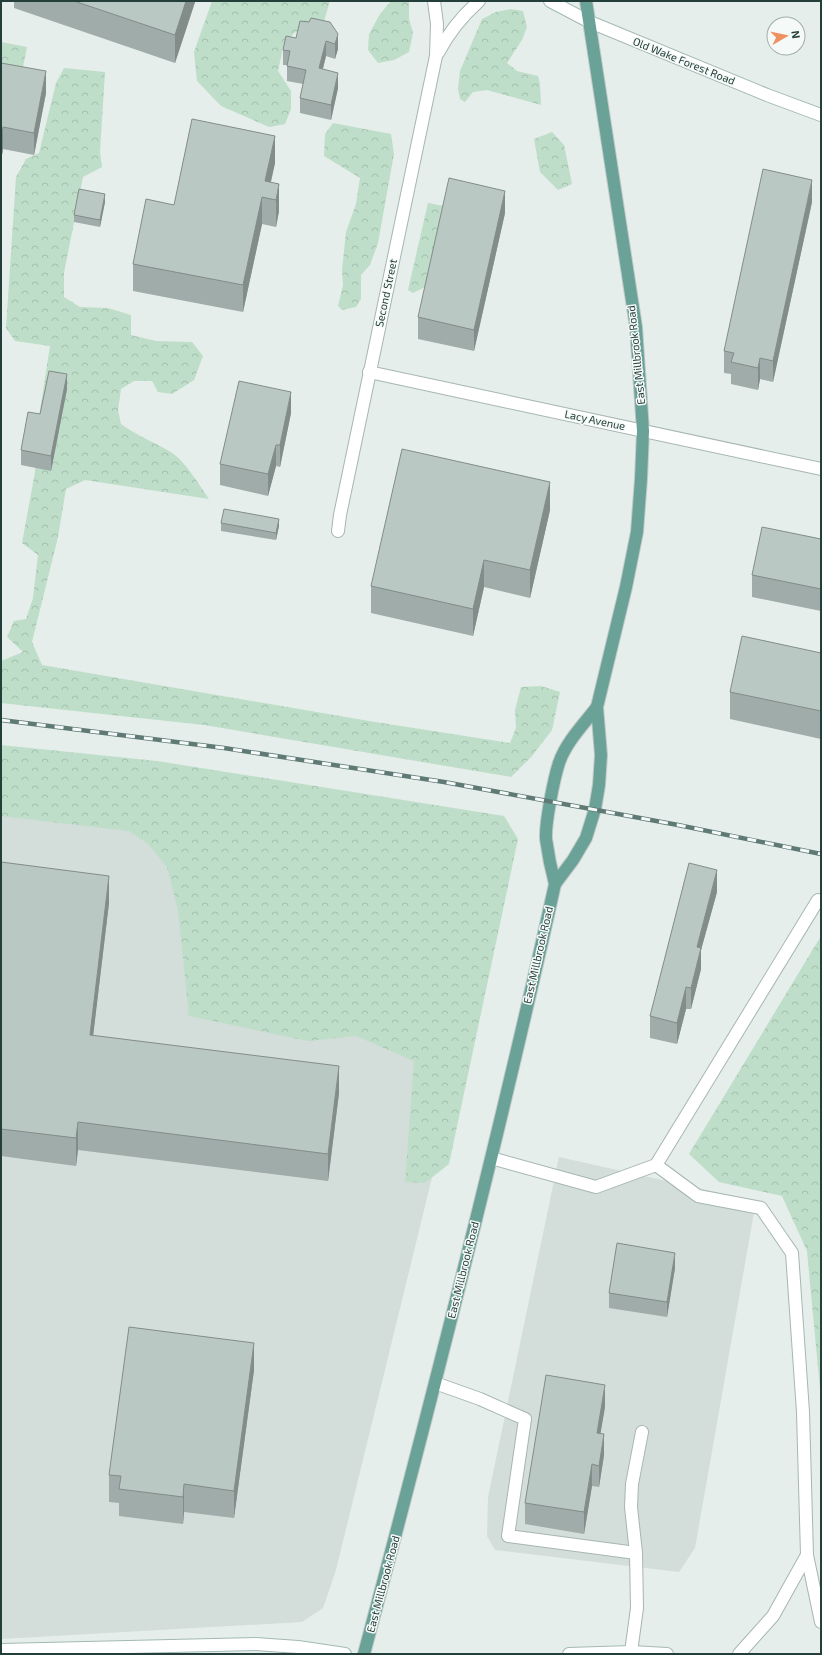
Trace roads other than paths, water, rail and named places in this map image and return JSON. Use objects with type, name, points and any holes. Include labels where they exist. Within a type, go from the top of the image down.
[{"type":"main road","name":"East Millbrook Road","points":[[364,1654],[435,1383],[491,1158],[555,884],[573,860],[586,838],[594,809],[599,785],[601,755],[597,707],[626,587],[637,532],[642,479],[643,431],[636,327],[586,1]]},
{"type":"main road","name":"East Millbrook Road","points":[[555,884],[546,837],[559,762],[567,746],[597,707]]},
{"type":"street","name":"Second Street","points":[[338,531],[369,372],[436,56],[437,24],[434,1]]},
{"type":"street","name":"Second Street","points":[[436,56],[447,35],[457,22],[479,1]]},
{"type":"street","name":"Old Wake Forest Road","points":[[550,1],[590,22],[767,95],[821,115]]},
{"type":"street","name":"Lacy Avenue","points":[[369,372],[821,469]]},
{"type":"street","points":[[491,1158],[596,1187],[656,1164],[818,900]]},
{"type":"street","points":[[656,1164],[698,1196],[761,1208],[792,1253],[803,1412],[807,1555],[821,1622]]},
{"type":"street","points":[[435,1383],[480,1399],[525,1419],[508,1536],[636,1553]]},
{"type":"street","points":[[631,1652],[638,1608],[636,1553],[631,1507],[632,1484],[642,1432]]},
{"type":"street","points":[[739,1654],[773,1616],[807,1555]]},
{"type":"street","points":[[1,1650],[256,1644],[298,1646],[345,1654]]},
{"type":"street","points":[[569,1654],[631,1652],[667,1654]]},
{"type":"railway","points":[[1,720],[224,748],[444,782],[678,825],[821,854]]}]
